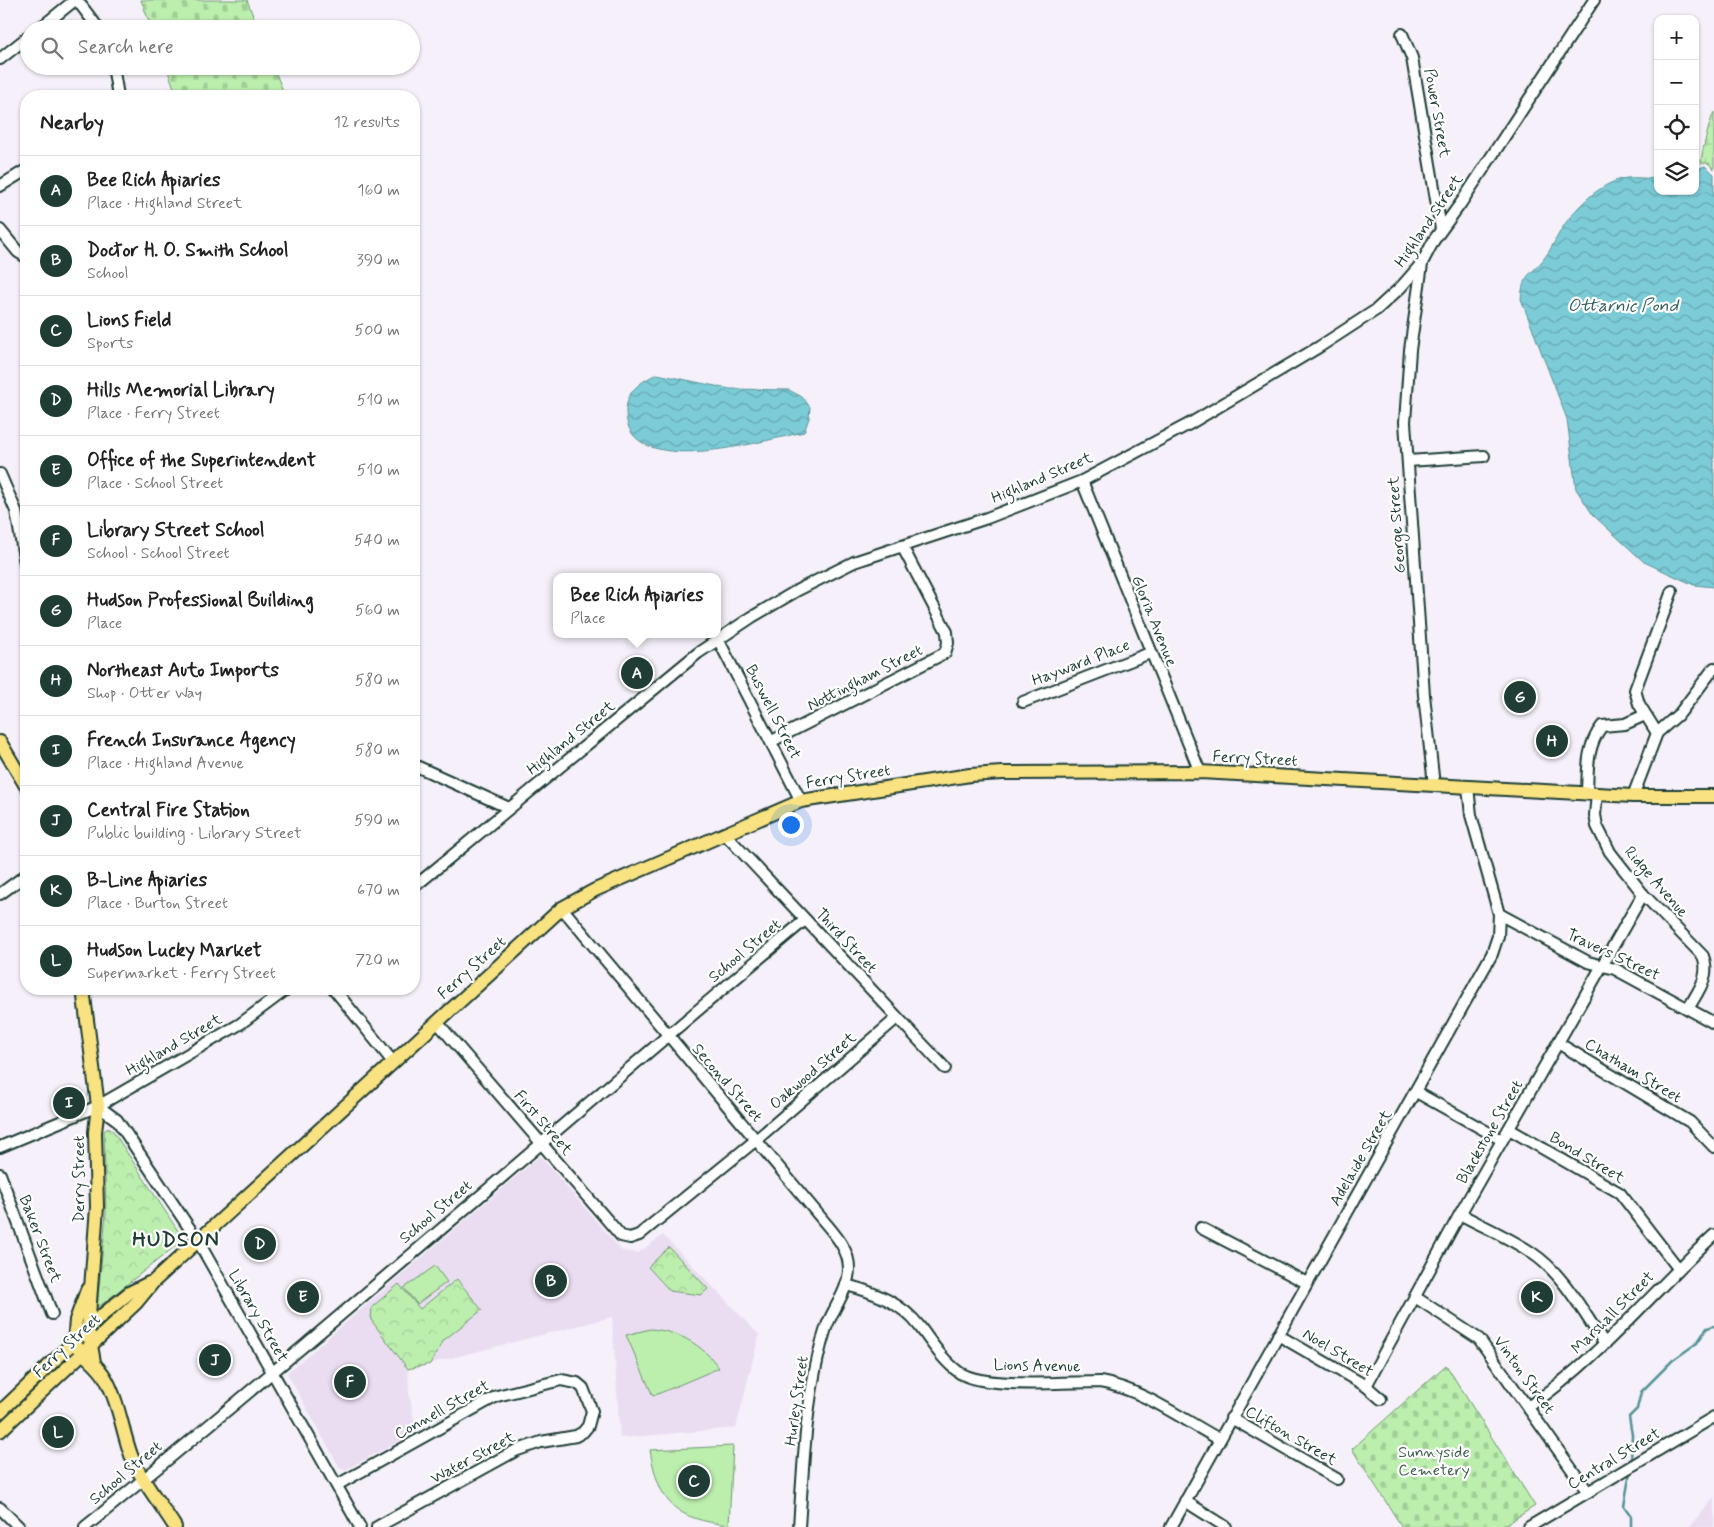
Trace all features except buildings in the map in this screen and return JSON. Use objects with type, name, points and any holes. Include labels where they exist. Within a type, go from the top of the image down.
[{"type":"main road","points":[[0,742],[20,768]]},
{"type":"main road","name":"Ferry Street","points":[[0,1432],[136,1303],[154,1281],[562,908],[595,890],[801,801],[986,774],[1200,772],[1632,796],[1714,796]]},
{"type":"main road","name":"Derry Street","points":[[84,995],[98,1106],[95,1132],[95,1233],[90,1280],[87,1350]]},
{"type":"main road","name":"Derry Street","points":[[74,1343],[76,1320],[90,1280]]},
{"type":"main road","name":"Ferry Street","points":[[0,1412],[129,1293],[154,1281]]},
{"type":"main road","points":[[74,1343],[87,1350],[110,1386],[132,1456],[175,1527]]},
{"type":"street","points":[[50,20],[76,0],[92,20]]},
{"type":"street","name":"Highland Street","points":[[721,636],[854,562],[987,518],[1082,480],[1191,423],[1319,347],[1386,302],[1422,263],[1441,229],[1461,203],[1594,0]]},
{"type":"street","name":"Power Street","points":[[1402,34],[1412,58],[1441,229]]},
{"type":"street","points":[[0,59],[20,43]]},
{"type":"street","points":[[114,75],[117,90]]},
{"type":"street","points":[[0,186],[20,174]]},
{"type":"street","points":[[0,230],[20,253]]},
{"type":"street","name":"George Street","points":[[1422,263],[1410,350],[1404,422],[1424,696],[1434,785]]},
{"type":"street","points":[[1408,461],[1484,456]]},
{"type":"street","points":[[0,474],[16,511],[20,534]]},
{"type":"street","name":"Gloria Avenue","points":[[1082,480],[1200,772]]},
{"type":"street","name":"Nottingham Street","points":[[772,741],[945,652],[948,643],[947,632],[902,546]]},
{"type":"street","points":[[1657,733],[1645,715],[1635,690],[1672,591]]},
{"type":"street","name":"Highland Street","points":[[420,882],[718,638]]},
{"type":"street","name":"Buswell Street","points":[[718,638],[801,801]]},
{"type":"street","name":"Hayward Place","points":[[1023,702],[1150,652]]},
{"type":"street","points":[[1632,796],[1657,733],[1680,713],[1714,668]]},
{"type":"street","name":"Ridge Avenue","points":[[1645,715],[1626,724],[1602,726],[1594,736],[1589,748],[1595,815],[1600,835],[1610,852],[1643,894],[1703,956],[1707,965],[1706,975],[1688,1008]]},
{"type":"street","points":[[420,768],[509,808]]},
{"type":"street","name":"Adelaide Street","points":[[1170,1527],[1486,967],[1498,936],[1499,914],[1471,815],[1468,787]]},
{"type":"street","name":"Third Street","points":[[724,834],[945,1068]]},
{"type":"street","points":[[0,894],[20,879]]},
{"type":"street","name":"Blackstone Street","points":[[1366,1386],[1460,1214],[1643,894]]},
{"type":"street","name":"Second Street","points":[[562,908],[840,1241],[848,1258],[849,1269],[846,1285]]},
{"type":"street","name":"Travers Street","points":[[1499,914],[1588,962],[1615,969],[1714,1024]]},
{"type":"street","name":"School Street","points":[[85,1527],[805,920]]},
{"type":"street","name":"Highland Street","points":[[0,1147],[98,1106],[240,1024],[279,995]]},
{"type":"street","points":[[339,995],[393,1062]]},
{"type":"street","name":"Oakwood Street","points":[[630,1238],[639,1235],[756,1140],[898,1018]]},
{"type":"street","name":"First Street","points":[[437,1022],[621,1236],[630,1238]]},
{"type":"street","name":"Chatham Street","points":[[1558,1043],[1690,1122],[1714,1147]]},
{"type":"street","points":[[1416,1092],[1502,1140]]},
{"type":"street","name":"Library Street","points":[[98,1106],[117,1120],[198,1242],[360,1527]]},
{"type":"street","name":"Bond Street","points":[[1509,1129],[1620,1193],[1678,1268]]},
{"type":"street","name":"Baker Street","points":[[0,1174],[52,1314]]},
{"type":"street","points":[[1460,1214],[1533,1253],[1545,1264],[1574,1300],[1604,1344]]},
{"type":"street","points":[[1201,1228],[1307,1283]]},
{"type":"street","name":"Marshall Street","points":[[1528,1407],[1574,1372],[1678,1268],[1714,1235]]},
{"type":"street","name":"Lions Avenue","points":[[846,1285],[879,1295],[906,1312],[945,1359],[961,1373],[996,1382],[1090,1382],[1113,1384],[1136,1393],[1219,1439]]},
{"type":"street","name":"Hurley Street","points":[[800,1527],[806,1438],[818,1357],[826,1328],[846,1285]]},
{"type":"street","name":"Vinton Street","points":[[1415,1297],[1479,1339],[1588,1492]]},
{"type":"street","name":"Noel Street","points":[[1278,1335],[1366,1386],[1381,1400]]},
{"type":"street","name":"Connell Street","points":[[337,1485],[504,1394],[553,1381],[569,1380],[583,1388],[589,1400]]},
{"type":"street","name":"Water Street","points":[[377,1527],[515,1451],[541,1442],[576,1436],[583,1432],[591,1419],[589,1400]]},
{"type":"street","name":"Central Street","points":[[1529,1527],[1714,1416]]},
{"type":"street","name":"Clifton Street","points":[[1231,1418],[1337,1480]]},
{"type":"street","points":[[1185,1501],[1226,1527]]},
{"type":"street","points":[[0,1508],[19,1527]]},
{"type":"shaded area","points":[[540,1156],[622,1251],[638,1253],[663,1235],[759,1335],[736,1428],[620,1438],[612,1317],[408,1369],[409,1392],[416,1432],[345,1470],[340,1468],[287,1373]]},
{"type":"shaded area","points":[[1714,1497],[1714,1527],[1689,1527]]},
{"type":"green space","points":[[141,0],[247,0],[255,20],[149,20]]},
{"type":"green space","points":[[169,75],[277,75],[283,90],[175,90]]},
{"type":"green space","points":[[1714,112],[1714,169],[1708,163],[1701,163],[1706,137]]},
{"type":"green space","points":[[108,1128],[113,1131],[180,1234],[181,1239],[178,1244],[97,1308],[106,1214],[104,1131]]},
{"type":"green space","points":[[669,1247],[708,1289],[701,1295],[670,1291],[648,1267]]},
{"type":"green space","points":[[435,1266],[447,1282],[417,1304],[404,1288]]},
{"type":"green space","points":[[457,1279],[482,1310],[444,1340],[430,1364],[408,1369],[371,1320],[372,1307],[399,1284],[420,1309]]},
{"type":"green space","points":[[650,1329],[661,1330],[680,1336],[698,1346],[706,1352],[719,1368],[653,1396],[626,1335]]},
{"type":"green space","name":"Sunnyside Cemetery","points":[[1446,1365],[1535,1506],[1502,1527],[1402,1527],[1352,1449]]},
{"type":"green space","points":[[733,1446],[729,1525],[695,1518],[673,1506],[659,1484],[650,1450]]},
{"type":"water","name":"Ottarnic Pond","points":[[1705,166],[1714,174],[1714,587],[1694,585],[1644,562],[1593,515],[1576,489],[1567,419],[1521,299],[1525,280],[1546,256],[1565,224],[1584,202],[1600,189],[1618,180],[1627,178],[1654,178],[1654,195],[1699,195],[1699,169]]},
{"type":"water","points":[[657,374],[730,389],[789,390],[802,397],[810,407],[809,418],[804,432],[731,448],[672,451],[648,446],[632,433],[626,412],[628,398],[635,388]]},
{"type":"waterway","points":[[1631,1464],[1632,1435],[1629,1417],[1637,1409],[1641,1392],[1673,1360],[1697,1343],[1707,1328],[1714,1326]]},
{"type":"waterway","points":[[1630,1472],[1624,1506],[1631,1516],[1631,1527]]},
{"type":"place","name":"Bee Rich Apiaries","points":[[637,673]]},
{"type":"place","name":"Hudson Professional Building","points":[[1520,697]]},
{"type":"place","name":"Northeast Auto Imports","points":[[1552,741]]},
{"type":"place","name":"French Insurance Agency","points":[[69,1103]]},
{"type":"place","name":"Hills Memorial Library","points":[[260,1244]]},
{"type":"place","name":"Doctor H. O. Smith School","points":[[551,1281]]},
{"type":"place","name":"Office of the Superintendent","points":[[303,1297]]},
{"type":"place","name":"B-Line Apiaries","points":[[1537,1297]]},
{"type":"place","name":"Central Fire Station","points":[[215,1360]]},
{"type":"place","name":"Library Street School","points":[[350,1382]]},
{"type":"place","name":"Hudson Lucky Market","points":[[58,1432]]},
{"type":"place","name":"Lions Field","points":[[694,1481]]},
{"type":"district","name":"HUDSON","points":[[176,1240]]}]
